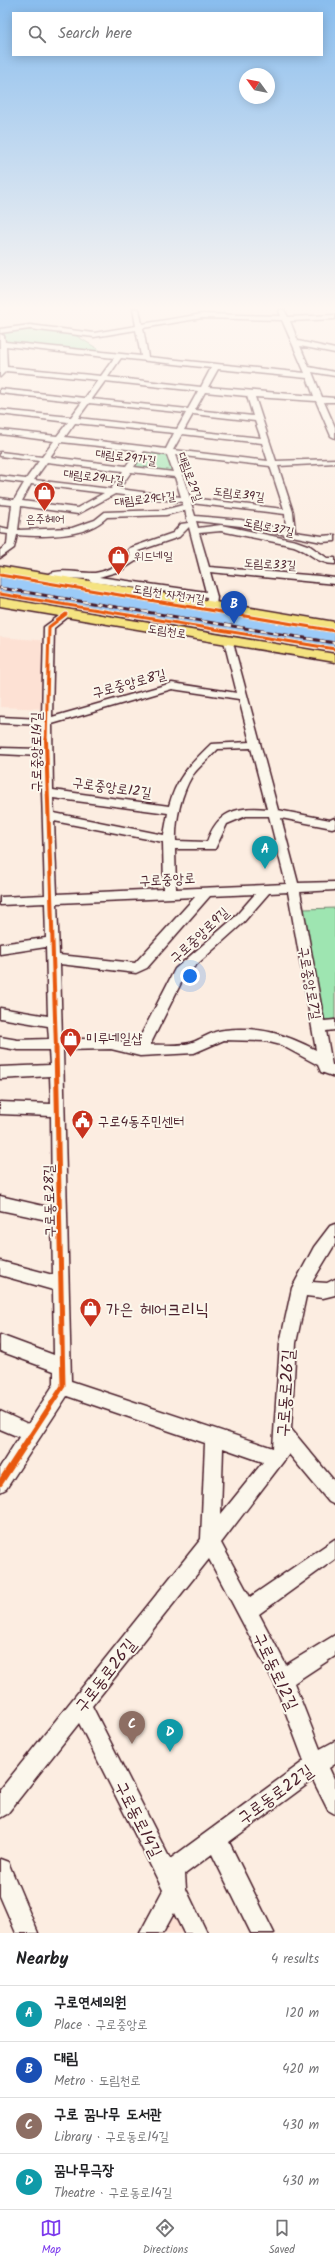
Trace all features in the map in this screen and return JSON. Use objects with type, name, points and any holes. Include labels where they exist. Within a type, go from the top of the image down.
[{"type":"main road","points":[[0,570],[211,600],[335,626]]},
{"type":"main road","name":"도림천로","points":[[0,602],[335,658]]},
{"type":"street","points":[[71,399],[259,419]]},
{"type":"street","name":"대림로29길","points":[[196,399],[168,452],[171,454],[187,503],[211,600]]},
{"type":"street","name":"도림로39길","points":[[252,399],[289,512],[291,534]]},
{"type":"street","points":[[311,399],[335,400]]},
{"type":"street","points":[[320,400],[335,436]]},
{"type":"street","points":[[0,555],[11,546],[17,503],[29,481],[62,439],[72,420],[86,401]]},
{"type":"street","points":[[327,417],[333,410]]},
{"type":"street","points":[[0,412],[266,441]]},
{"type":"street","points":[[0,432],[273,464],[335,461]]},
{"type":"street","points":[[0,501],[78,511],[114,491],[142,449]]},
{"type":"street","name":"대림로29가길","points":[[0,454],[178,475]]},
{"type":"street","name":"대림로29나길","points":[[0,478],[114,491],[187,503]]},
{"type":"street","name":"도림로39길","points":[[187,503],[289,512]]},
{"type":"street","name":"대림로29다길","points":[[0,530],[13,533],[77,531],[103,520],[106,515],[166,512],[187,503]]},
{"type":"street","name":"도림로39길","points":[[193,524],[222,519],[253,524],[291,534],[322,539],[335,538]]},
{"type":"street","points":[[81,576],[96,575],[115,570],[136,557],[133,550],[176,535],[184,526],[193,524]]},
{"type":"street","name":"도림로37길","points":[[193,524],[221,528],[296,544],[307,548],[325,561],[335,561]]},
{"type":"street","name":"도림로33길","points":[[204,569],[239,574],[290,576],[335,581]]},
{"type":"street","points":[[48,578],[57,574],[81,576],[169,591],[211,600]]},
{"type":"street","name":"구로중앙로14길","points":[[50,900],[46,753],[49,627],[66,614]]},
{"type":"street","points":[[229,641],[293,888]]},
{"type":"street","name":"구로중앙로8길","points":[[46,722],[172,686],[244,697]]},
{"type":"street","name":"구로중앙로14길","points":[[0,720],[46,722]]},
{"type":"street","points":[[171,894],[168,879],[173,810],[186,777],[215,746],[256,745]]},
{"type":"street","points":[[0,751],[46,753]]},
{"type":"street","name":"구로중앙로12길","points":[[47,793],[173,810]]},
{"type":"street","points":[[48,816],[171,843],[211,846],[223,821],[232,816],[246,813],[274,813],[332,824],[335,822]]},
{"type":"street","name":"구로중앙로","points":[[0,901],[50,900],[335,886]]},
{"type":"street","name":"구로중앙로7길","points":[[293,888],[324,1061]]},
{"type":"street","name":"구로중앙로9길","points":[[140,1051],[180,972],[238,921],[265,890]]},
{"type":"street","points":[[53,959],[136,968],[142,965],[156,946],[206,892]]},
{"type":"street","name":"구로동로28길","points":[[50,900],[57,1070],[63,1386]]},
{"type":"street","points":[[0,949],[52,942]]},
{"type":"street","points":[[0,1013],[55,1022]]},
{"type":"street","points":[[318,1027],[335,1025]]},
{"type":"street","points":[[0,1042],[18,1045],[111,1044],[140,1051],[194,1048],[212,1038],[224,1035],[266,1036],[284,1040],[324,1061],[326,1068],[335,1071]]},
{"type":"street","points":[[0,1073],[57,1070]]},
{"type":"street","points":[[0,1108],[58,1110]]},
{"type":"street","points":[[0,1203],[60,1216]]},
{"type":"street","name":"구로동로26길","points":[[0,1807],[281,1453],[288,1343],[300,1288],[320,1252],[335,1231]]},
{"type":"street","points":[[0,1268],[62,1285]]},
{"type":"street","points":[[300,1288],[318,1290],[332,1289],[335,1286]]},
{"type":"street","points":[[0,1343],[63,1366]]},
{"type":"street","points":[[0,1483],[63,1386],[278,1458]]},
{"type":"street","points":[[0,1420],[32,1434]]},
{"type":"street","points":[[282,1432],[335,1496]]},
{"type":"street","points":[[210,1542],[214,1482],[214,1437]]},
{"type":"street","name":"구로동로12길","points":[[210,1542],[248,1610],[283,1679],[316,1765],[335,1802]]},
{"type":"street","points":[[248,1610],[335,1548]]},
{"type":"street","points":[[283,1679],[335,1645]]},
{"type":"street","name":"구로동로14길","points":[[81,1705],[196,1933]]},
{"type":"street","name":"구로동로22길","points":[[175,1889],[174,1869],[335,1751]]},
{"type":"street","points":[[215,1838],[263,1933]]},
{"type":"street","points":[[0,1870],[27,1933]]},
{"type":"street","points":[[151,1933],[175,1889]]},
{"type":"shaded area","points":[[0,637],[48,641],[47,709],[0,707]]},
{"type":"shaded area","points":[[175,1889],[196,1933],[152,1933]]},
{"type":"green space","points":[[143,451],[168,455],[174,473],[132,468]]},
{"type":"green space","points":[[335,908],[335,1019],[326,1020],[321,1015],[302,912],[304,909]]},
{"type":"water","points":[[0,577],[335,633],[335,647],[0,592]]},
{"type":"railway","points":[[0,588],[335,643]]},
{"type":"cycle path","name":"도림천 자전거길","points":[[0,575],[335,631]]},
{"type":"cycle path","points":[[0,594],[335,649]]},
{"type":"cycle path","points":[[0,1483],[63,1386],[58,1110],[46,753],[49,627],[66,614]]},
{"type":"place","name":"은주헤어","points":[[45,512]]},
{"type":"place","name":"위드네일","points":[[118,576]]},
{"type":"place","name":"대림","points":[[234,624]]},
{"type":"place","name":"구로연세의원","points":[[265,869]]},
{"type":"place","name":"미루네일샵","points":[[70,1058]]},
{"type":"place","name":"구로4동주민센터","points":[[83,1140]]},
{"type":"place","name":"가은 헤어크리닉","points":[[90,1328]]},
{"type":"place","name":"구로 꿈나무 도서관","points":[[132,1744]]},
{"type":"place","name":"꿈나무극장","points":[[170,1752]]}]
